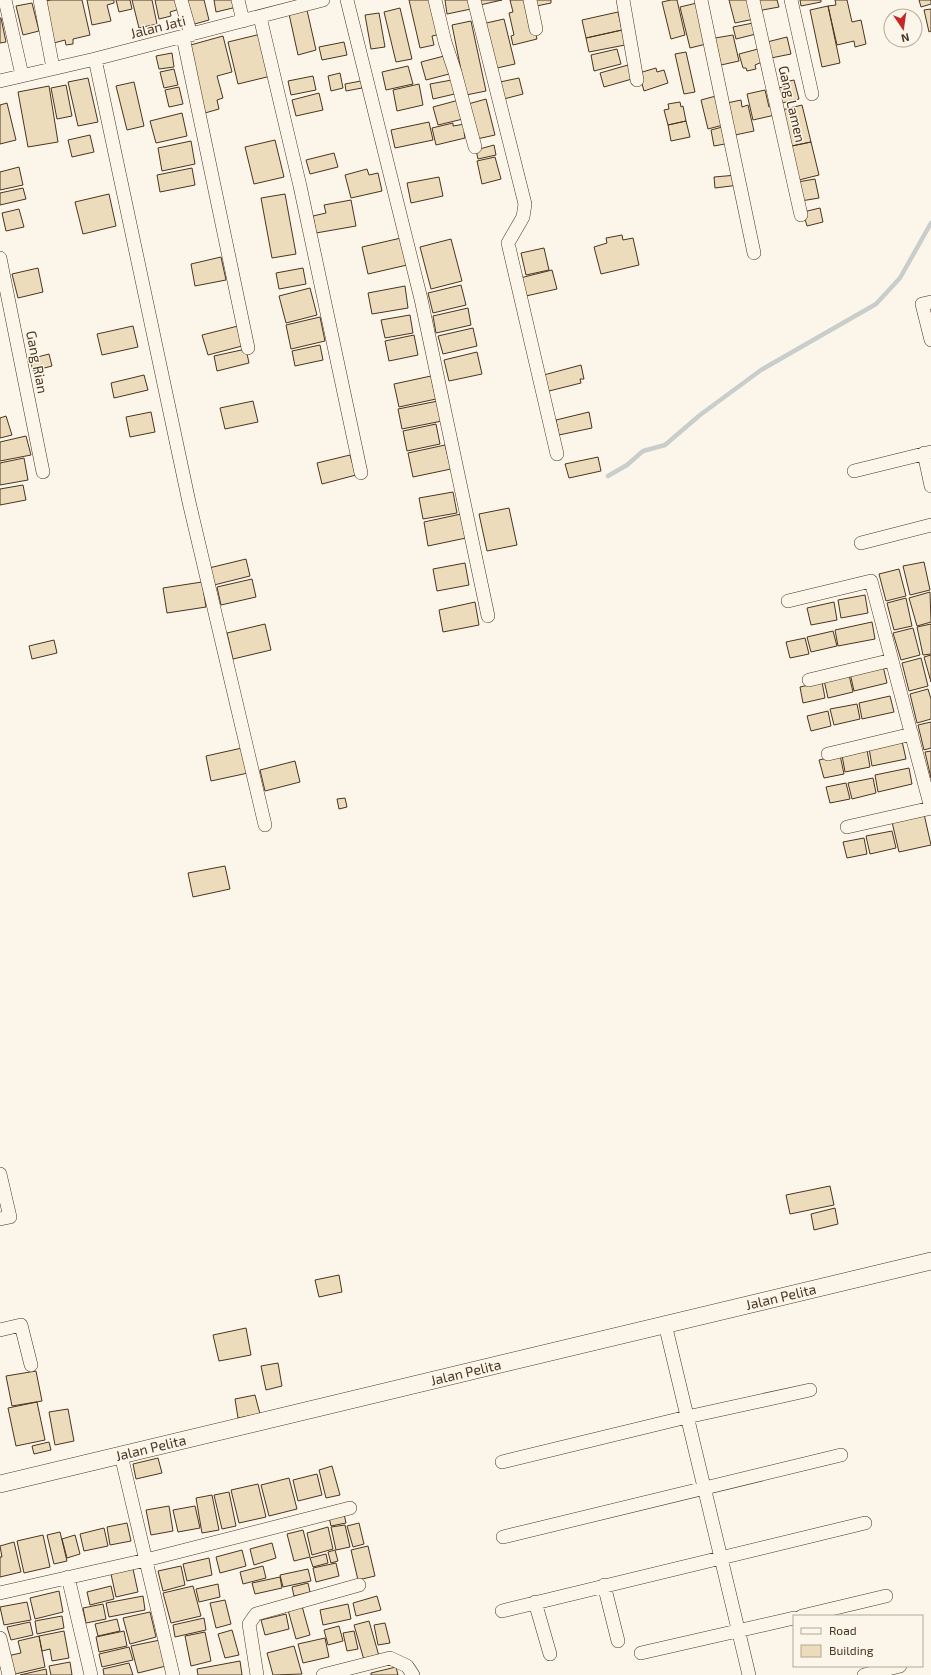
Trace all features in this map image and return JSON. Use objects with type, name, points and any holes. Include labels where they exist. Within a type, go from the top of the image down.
[{"type":"street","points":[[5,0],[22,75]]},
{"type":"street","points":[[40,0],[53,68]]},
{"type":"street","points":[[181,0],[248,348]]},
{"type":"street","points":[[238,0],[243,21]]},
{"type":"street","name":"Jalan Jati","points":[[0,81],[95,59],[260,17],[280,6],[323,0]]},
{"type":"street","points":[[347,0],[421,299],[488,616]]},
{"type":"street","points":[[435,0],[445,42],[455,72],[475,147]]},
{"type":"street","points":[[474,0],[525,204],[523,217],[508,243],[557,454]]},
{"type":"street","points":[[530,0],[536,29]]},
{"type":"street","points":[[623,0],[637,80]]},
{"type":"street","points":[[701,0],[754,253]]},
{"type":"street","name":"Gang Lamen","points":[[753,0],[801,215]]},
{"type":"street","points":[[791,0],[812,94]]},
{"type":"street","points":[[260,17],[300,186],[361,472]]},
{"type":"street","points":[[95,59],[189,502],[265,825]]},
{"type":"street","name":"Gang Rian","points":[[0,258],[43,472]]},
{"type":"street","points":[[931,302],[922,304],[931,340]]},
{"type":"street","points":[[854,471],[928,452],[931,486]]},
{"type":"street","points":[[861,543],[931,525]]},
{"type":"street","points":[[788,601],[871,580],[930,802],[847,827]]},
{"type":"street","points":[[809,680],[892,660]]},
{"type":"street","points":[[828,754],[912,734]]},
{"type":"street","points":[[0,1174],[10,1216],[0,1219]]},
{"type":"street","name":"Jalan Pelita","points":[[0,1484],[931,1261]]},
{"type":"street","points":[[665,1324],[749,1675]]},
{"type":"street","points":[[0,1330],[21,1325],[31,1365]]},
{"type":"street","points":[[502,1462],[687,1417],[810,1390]]},
{"type":"street","points":[[122,1455],[173,1675]]},
{"type":"street","points":[[503,1537],[841,1455]]},
{"type":"street","points":[[0,1593],[146,1560],[350,1508]]},
{"type":"street","points":[[502,1611],[604,1585],[865,1524]]},
{"type":"street","points":[[68,1577],[90,1675]]},
{"type":"street","points":[[257,1675],[249,1624],[256,1614],[359,1585]]},
{"type":"street","points":[[604,1585],[618,1641]]},
{"type":"street","points":[[806,1615],[886,1596]]},
{"type":"street","points":[[535,1602],[550,1654]]},
{"type":"street","points":[[641,1654],[793,1618]]},
{"type":"street","points":[[0,1638],[9,1675]]},
{"type":"street","points":[[328,1674],[390,1658],[407,1666],[413,1675]]},
{"type":"street","points":[[864,1675],[896,1667]]},
{"type":"building","points":[[82,0],[90,35],[73,39],[73,44],[66,45],[65,40],[54,43],[45,1]]},
{"type":"building","points":[[87,0],[114,0],[114,3],[107,5],[111,21],[92,25]]},
{"type":"building","points":[[116,0],[130,0],[132,9],[119,12]]},
{"type":"building","points":[[132,0],[152,0],[157,24],[139,28]]},
{"type":"building","points":[[155,0],[178,0],[180,9],[170,12],[171,16],[159,19]]},
{"type":"building","points":[[185,0],[204,0],[209,20],[191,25]]},
{"type":"building","points":[[214,0],[235,0],[237,7],[216,12]]},
{"type":"building","points":[[409,0],[434,0],[441,34],[432,36],[434,45],[420,48]]},
{"type":"building","points":[[445,0],[469,0],[471,9],[447,14]]},
{"type":"building","points":[[479,0],[502,0],[480,5]]},
{"type":"building","points":[[510,0],[528,0],[537,39],[513,45],[511,36],[514,35],[509,13],[513,12]]},
{"type":"building","points":[[531,0],[551,0],[551,3],[532,7]]},
{"type":"building","points":[[677,0],[685,35],[671,39],[662,2]]},
{"type":"building","points":[[729,0],[749,0],[754,19],[735,23]]},
{"type":"building","points":[[755,0],[777,0],[779,7],[757,11]]},
{"type":"building","points":[[800,0],[821,0],[821,2],[801,6]]},
{"type":"building","points":[[835,0],[847,0],[852,22],[861,20],[866,44],[855,47],[854,41],[837,45],[828,6],[836,5]]},
{"type":"building","points":[[919,0],[931,0],[931,4],[921,7]]},
{"type":"building","points":[[701,2],[710,43],[690,48],[680,7]]},
{"type":"building","points":[[32,3],[39,31],[23,35],[16,6]]},
{"type":"building","points":[[828,6],[840,63],[822,67],[810,10]]},
{"type":"building","points":[[400,8],[412,59],[396,62],[384,12]]},
{"type":"building","points":[[931,9],[931,31],[929,32],[924,10]]},
{"type":"building","points":[[307,10],[316,50],[298,55],[289,14]]},
{"type":"building","points":[[618,12],[622,30],[586,38],[582,20]]},
{"type":"building","points":[[379,13],[385,47],[371,49],[365,15]]},
{"type":"building","points":[[0,18],[6,42],[0,43]]},
{"type":"building","points":[[504,19],[515,64],[497,68],[482,24]]},
{"type":"building","points":[[471,21],[486,91],[466,95],[452,25]]},
{"type":"building","points":[[753,23],[756,34],[736,39],[733,27]]},
{"type":"building","points":[[622,30],[625,45],[589,52],[586,38]]},
{"type":"building","points":[[261,34],[271,76],[238,84],[228,42]]},
{"type":"building","points":[[733,35],[739,61],[721,65],[715,38]]},
{"type":"building","points":[[223,36],[232,72],[217,76],[223,98],[217,100],[219,109],[205,113],[187,46]]},
{"type":"building","points":[[787,37],[791,54],[771,58],[767,42]]},
{"type":"building","points":[[344,42],[347,55],[322,60],[319,47]]},
{"type":"building","points":[[617,49],[621,64],[594,71],[591,55]]},
{"type":"building","points":[[758,49],[762,62],[755,65],[756,69],[747,71],[746,68],[743,68],[739,54]]},
{"type":"building","points":[[686,52],[695,92],[684,94],[675,54]]},
{"type":"building","points":[[172,53],[174,67],[159,69],[156,56]]},
{"type":"building","points":[[448,55],[453,73],[426,80],[421,62]]},
{"type":"building","points":[[628,65],[632,79],[604,87],[600,73]]},
{"type":"building","points":[[408,66],[413,84],[386,90],[382,72]]},
{"type":"building","points":[[656,68],[657,72],[664,70],[668,83],[644,91],[639,73]]},
{"type":"building","points":[[174,69],[178,85],[164,88],[160,72]]},
{"type":"building","points":[[340,73],[343,88],[331,91],[328,76]]},
{"type":"building","points":[[313,76],[316,90],[291,95],[288,81]]},
{"type":"building","points":[[88,78],[98,122],[78,126],[68,82]]},
{"type":"building","points":[[519,78],[523,94],[504,99],[500,82]]},
{"type":"building","points":[[457,79],[459,93],[433,99],[430,84]]},
{"type":"building","points":[[794,80],[799,99],[778,104],[775,89],[786,86],[785,82]]},
{"type":"building","points":[[361,81],[362,88],[346,91],[345,84]]},
{"type":"building","points":[[134,82],[144,126],[127,130],[116,86]]},
{"type":"building","points":[[419,84],[423,105],[397,111],[393,90]]},
{"type":"building","points":[[66,85],[72,116],[57,119],[51,88]]},
{"type":"building","points":[[49,86],[58,142],[28,147],[18,92]]},
{"type":"building","points":[[179,87],[183,104],[169,107],[165,90]]},
{"type":"building","points":[[765,90],[769,107],[772,106],[775,115],[753,120],[747,94]]},
{"type":"building","points":[[319,93],[323,110],[296,116],[292,100]]},
{"type":"building","points":[[716,96],[723,125],[708,129],[701,100]]},
{"type":"building","points":[[486,99],[495,135],[477,139],[468,104]]},
{"type":"building","points":[[459,100],[463,119],[438,125],[433,107]]},
{"type":"building","points":[[741,100],[742,107],[748,105],[754,131],[735,135],[727,103]]},
{"type":"building","points":[[680,102],[681,107],[683,106],[686,121],[668,125],[664,110],[669,109],[668,104]]},
{"type":"building","points":[[7,103],[16,140],[0,144],[0,105]]},
{"type":"building","points":[[802,105],[811,142],[787,147],[778,111]]},
{"type":"building","points":[[182,113],[187,136],[156,143],[150,121]]},
{"type":"building","points":[[686,121],[690,137],[671,141],[668,125]]},
{"type":"building","points":[[429,122],[433,140],[395,148],[391,130]]},
{"type":"building","points":[[453,123],[453,126],[465,124],[465,138],[436,145],[432,128]]},
{"type":"building","points":[[726,126],[730,143],[714,146],[711,130]]},
{"type":"building","points":[[90,135],[94,152],[72,157],[68,140]]},
{"type":"building","points":[[275,140],[284,177],[254,184],[245,147]]},
{"type":"building","points":[[191,141],[195,164],[162,171],[158,148]]},
{"type":"building","points":[[811,142],[819,175],[795,181],[787,147]]},
{"type":"building","points":[[494,145],[496,155],[478,159],[476,150]]},
{"type":"building","points":[[334,153],[338,167],[310,174],[306,160]]},
{"type":"building","points":[[495,157],[501,179],[482,184],[477,161]]},
{"type":"building","points":[[19,167],[23,185],[0,190],[0,172]]},
{"type":"building","points":[[192,168],[195,185],[160,192],[157,175]]},
{"type":"building","points":[[367,169],[369,175],[378,173],[382,191],[351,198],[345,175]]},
{"type":"building","points":[[737,175],[739,185],[715,188],[714,177]]},
{"type":"building","points":[[439,177],[443,196],[411,203],[407,183]]},
{"type":"building","points":[[815,179],[819,198],[801,201],[798,182]]},
{"type":"building","points":[[23,188],[26,199],[0,205],[0,193]]},
{"type":"building","points":[[109,194],[116,226],[83,234],[75,202]]},
{"type":"building","points":[[285,194],[296,254],[272,258],[261,198]]},
{"type":"building","points":[[351,200],[356,226],[316,233],[313,216],[326,213],[324,205]]},
{"type":"building","points":[[820,208],[823,222],[807,226],[803,212]]},
{"type":"building","points":[[19,209],[24,227],[6,231],[2,213]]},
{"type":"building","points":[[622,235],[623,240],[633,238],[639,265],[601,274],[594,247],[607,243],[606,238]]},
{"type":"building","points":[[401,238],[407,265],[368,274],[362,247]]},
{"type":"building","points":[[451,239],[462,281],[431,289],[420,247]]},
{"type":"building","points":[[544,248],[549,270],[526,275],[521,253]]},
{"type":"building","points":[[221,257],[226,280],[195,286],[191,264]]},
{"type":"building","points":[[38,268],[43,292],[18,298],[12,274]]},
{"type":"building","points":[[303,268],[306,284],[279,289],[276,273]]},
{"type":"building","points":[[552,270],[557,289],[526,296],[516,279]]},
{"type":"building","points":[[461,285],[466,305],[433,313],[428,293]]},
{"type":"building","points":[[405,286],[408,308],[372,314],[368,293]]},
{"type":"building","points":[[310,288],[317,315],[286,323],[279,296]]},
{"type":"building","points":[[468,308],[471,325],[436,333],[433,316]]},
{"type":"building","points":[[410,315],[413,333],[385,338],[381,320]]},
{"type":"building","points":[[320,317],[325,341],[291,349],[286,325]]},
{"type":"building","points":[[133,326],[138,347],[102,355],[97,334]]},
{"type":"building","points":[[238,326],[242,346],[208,355],[202,335]]},
{"type":"building","points":[[473,328],[477,346],[443,354],[438,336]]},
{"type":"building","points":[[414,335],[418,355],[389,361],[385,341]]},
{"type":"building","points":[[320,345],[323,360],[295,366],[292,351]]},
{"type":"building","points":[[246,349],[249,363],[217,371],[214,356]]},
{"type":"building","points":[[477,352],[482,374],[449,381],[444,360]]},
{"type":"building","points":[[49,354],[52,366],[33,371],[30,359]]},
{"type":"building","points":[[581,365],[584,379],[580,379],[581,383],[545,392],[540,376]]},
{"type":"building","points":[[144,375],[148,390],[114,398],[111,383]]},
{"type":"building","points":[[431,376],[436,399],[399,407],[394,384]]},
{"type":"building","points":[[253,401],[258,422],[225,429],[220,408]]},
{"type":"building","points":[[438,401],[442,421],[402,429],[398,409]]},
{"type":"building","points":[[151,412],[155,432],[130,437],[126,417]]},
{"type":"building","points":[[589,412],[592,428],[559,435],[556,420]]},
{"type":"building","points":[[6,416],[12,435],[0,438],[0,418]]},
{"type":"building","points":[[436,424],[440,444],[407,451],[403,431]]},
{"type":"building","points":[[26,436],[31,455],[0,461],[0,442]]},
{"type":"building","points":[[445,445],[451,469],[413,477],[408,453]]},
{"type":"building","points":[[350,455],[356,475],[322,484],[317,463]]},
{"type":"building","points":[[598,457],[601,471],[569,478],[565,464]]},
{"type":"building","points":[[24,458],[28,480],[0,485],[0,463]]},
{"type":"building","points":[[23,485],[26,500],[0,505],[0,489]]},
{"type":"building","points":[[453,492],[457,513],[423,519],[419,498]]},
{"type":"building","points":[[509,508],[517,545],[487,551],[479,514]]},
{"type":"building","points":[[461,514],[466,538],[428,546],[424,522]]},
{"type":"building","points":[[246,559],[250,576],[214,585],[209,568]]},
{"type":"building","points":[[924,562],[930,590],[910,595],[903,566]]},
{"type":"building","points":[[465,563],[469,585],[437,591],[433,569]]},
{"type":"building","points":[[899,569],[906,596],[886,601],[879,574]]},
{"type":"building","points":[[252,579],[256,597],[221,605],[217,587]]},
{"type":"building","points":[[202,582],[206,607],[167,613],[163,588]]},
{"type":"building","points":[[930,592],[931,622],[917,626],[909,598]]},
{"type":"building","points":[[865,595],[868,613],[841,618],[838,600]]},
{"type":"building","points":[[906,598],[912,626],[894,630],[887,603]]},
{"type":"building","points":[[475,602],[479,625],[443,632],[439,610]]},
{"type":"building","points":[[834,602],[837,620],[811,625],[807,608]]},
{"type":"building","points":[[872,622],[875,639],[838,646],[835,630]]},
{"type":"building","points":[[265,624],[271,650],[233,659],[227,633]]},
{"type":"building","points":[[931,624],[931,654],[923,655],[917,627]]},
{"type":"building","points":[[913,628],[920,655],[901,660],[893,633]]},
{"type":"building","points":[[833,631],[837,646],[811,652],[807,637]]},
{"type":"building","points":[[805,638],[809,654],[790,658],[786,642]]},
{"type":"building","points":[[54,640],[57,653],[32,659],[29,646]]},
{"type":"building","points":[[931,655],[931,682],[924,657]]},
{"type":"building","points":[[921,658],[928,686],[909,691],[902,663]]},
{"type":"building","points":[[883,666],[887,683],[854,691],[850,673]]},
{"type":"building","points":[[849,675],[853,692],[828,698],[824,680]]},
{"type":"building","points":[[822,682],[825,698],[803,703],[800,687]]},
{"type":"building","points":[[928,689],[931,699],[931,719],[917,723],[910,694]]},
{"type":"building","points":[[890,696],[894,712],[862,719],[859,703]]},
{"type":"building","points":[[857,704],[860,719],[834,725],[830,709]]},
{"type":"building","points":[[828,711],[831,726],[811,731],[807,716]]},
{"type":"building","points":[[931,722],[931,748],[924,750],[918,725]]},
{"type":"building","points":[[902,741],[906,759],[872,766],[869,748]]},
{"type":"building","points":[[242,748],[248,773],[211,781],[206,756]]},
{"type":"building","points":[[867,750],[870,767],[845,772],[842,755]]},
{"type":"building","points":[[931,751],[931,778],[925,752]]},
{"type":"building","points":[[840,755],[844,774],[824,778],[819,760]]},
{"type":"building","points":[[295,761],[300,782],[265,791],[260,770]]},
{"type":"building","points":[[909,768],[912,784],[878,792],[875,775]]},
{"type":"building","points":[[873,778],[876,793],[852,799],[848,783]]},
{"type":"building","points":[[846,783],[850,799],[830,803],[826,787]]},
{"type":"building","points":[[345,798],[347,807],[339,809],[337,799]]},
{"type":"building","points":[[924,814],[931,845],[899,852],[892,822]]},
{"type":"building","points":[[892,831],[896,848],[870,854],[866,836]]},
{"type":"building","points":[[864,838],[867,854],[847,858],[843,842]]},
{"type":"building","points":[[225,866],[230,889],[193,897],[188,873]]},
{"type":"building","points":[[830,1186],[834,1205],[790,1214],[786,1195]]},
{"type":"building","points":[[835,1208],[838,1224],[814,1230],[811,1214]]},
{"type":"building","points":[[339,1275],[342,1292],[319,1297],[315,1280]]},
{"type":"building","points":[[246,1328],[251,1355],[219,1361],[213,1335]]},
{"type":"building","points":[[278,1363],[282,1386],[266,1390],[261,1366]]},
{"type":"building","points":[[36,1371],[42,1401],[12,1406],[6,1376]]},
{"type":"building","points":[[255,1395],[260,1414],[238,1418],[235,1399]]},
{"type":"building","points":[[37,1402],[45,1440],[16,1446],[8,1408]]},
{"type":"building","points":[[68,1409],[74,1441],[55,1445],[49,1412]]},
{"type":"building","points":[[49,1442],[51,1450],[34,1454],[32,1446]]},
{"type":"building","points":[[158,1458],[162,1473],[136,1479],[133,1464]]},
{"type":"building","points":[[332,1466],[340,1495],[326,1498],[319,1470]]},
{"type":"building","points":[[317,1474],[322,1495],[298,1501],[293,1480]]},
{"type":"building","points":[[289,1478],[297,1509],[269,1516],[261,1485]]},
{"type":"building","points":[[258,1484],[266,1517],[239,1523],[231,1490]]},
{"type":"building","points":[[229,1492],[236,1526],[222,1529],[214,1495]]},
{"type":"building","points":[[212,1495],[219,1530],[202,1533],[196,1498]]},
{"type":"building","points":[[169,1506],[173,1531],[151,1535],[146,1510]]},
{"type":"building","points":[[195,1506],[200,1528],[178,1532],[173,1510]]},
{"type":"building","points":[[344,1514],[346,1523],[331,1526],[329,1517]]},
{"type":"building","points":[[127,1523],[131,1541],[110,1545],[107,1527]]},
{"type":"building","points":[[359,1523],[364,1544],[353,1547],[347,1526]]},
{"type":"building","points":[[345,1525],[350,1547],[336,1550],[331,1527]]},
{"type":"building","points":[[328,1527],[333,1549],[312,1555],[307,1533]]},
{"type":"building","points":[[104,1528],[108,1546],[84,1551],[80,1534]]},
{"type":"building","points":[[303,1530],[310,1557],[294,1561],[287,1534]]},
{"type":"building","points":[[60,1532],[67,1561],[54,1564],[47,1535]]},
{"type":"building","points":[[43,1535],[50,1567],[24,1573],[17,1541]]},
{"type":"building","points":[[75,1535],[80,1554],[67,1558],[62,1539]]},
{"type":"building","points":[[14,1542],[21,1572],[0,1577],[0,1557],[2,1557],[0,1546]]},
{"type":"building","points":[[272,1543],[276,1558],[254,1565],[250,1549]]},
{"type":"building","points":[[368,1546],[375,1576],[358,1580],[351,1550]]},
{"type":"building","points":[[242,1550],[246,1566],[220,1573],[216,1557]]},
{"type":"building","points":[[335,1550],[338,1561],[331,1563],[328,1552]]},
{"type":"building","points":[[326,1554],[328,1563],[313,1567],[310,1558]]},
{"type":"building","points":[[209,1558],[212,1575],[187,1581],[183,1564]]},
{"type":"building","points":[[336,1563],[339,1576],[316,1582],[313,1568]]},
{"type":"building","points":[[181,1566],[185,1585],[163,1591],[158,1571]]},
{"type":"building","points":[[263,1566],[266,1578],[243,1584],[240,1572]]},
{"type":"building","points":[[133,1569],[138,1592],[116,1597],[111,1574]]},
{"type":"building","points":[[308,1569],[311,1581],[283,1587],[280,1575]]},
{"type":"building","points":[[280,1577],[282,1588],[255,1594],[252,1583]]},
{"type":"building","points":[[308,1583],[310,1592],[294,1596],[292,1587]]},
{"type":"building","points":[[218,1584],[220,1597],[199,1602],[196,1589]]},
{"type":"building","points":[[111,1586],[114,1599],[90,1605],[87,1592]]},
{"type":"building","points":[[193,1586],[201,1616],[171,1623],[163,1593]]},
{"type":"building","points":[[59,1591],[63,1612],[35,1619],[30,1598]]},
{"type":"building","points":[[143,1596],[145,1610],[109,1617],[106,1603]]},
{"type":"building","points":[[377,1596],[381,1610],[356,1616],[353,1603]]},
{"type":"building","points":[[225,1600],[231,1624],[216,1628],[210,1603]]},
{"type":"building","points":[[27,1602],[31,1620],[4,1625],[0,1607]]},
{"type":"building","points":[[103,1604],[106,1619],[86,1623],[83,1608]]},
{"type":"building","points":[[348,1604],[351,1619],[323,1625],[320,1610]]},
{"type":"building","points":[[302,1606],[310,1635],[296,1639],[288,1610]]},
{"type":"building","points":[[150,1612],[156,1637],[130,1644],[123,1618]]},
{"type":"building","points":[[286,1614],[289,1629],[265,1635],[261,1620]]},
{"type":"building","points":[[62,1616],[64,1628],[37,1634],[35,1621]]},
{"type":"building","points":[[204,1618],[206,1630],[175,1637],[173,1625]]},
{"type":"building","points":[[117,1619],[120,1631],[98,1636],[95,1624]]},
{"type":"building","points":[[369,1621],[379,1656],[364,1660],[354,1625]]},
{"type":"building","points":[[30,1622],[33,1635],[11,1640],[7,1627]]},
{"type":"building","points":[[385,1623],[390,1643],[378,1645],[374,1625]]},
{"type":"building","points":[[339,1626],[343,1641],[328,1645],[324,1630]]},
{"type":"building","points":[[232,1630],[239,1655],[225,1658],[218,1634]]},
{"type":"building","points":[[64,1631],[69,1658],[52,1661],[50,1649],[42,1651],[39,1636]]},
{"type":"building","points":[[124,1631],[127,1646],[99,1652],[96,1637]]},
{"type":"building","points":[[354,1631],[358,1649],[347,1651],[343,1633]]},
{"type":"building","points":[[205,1632],[211,1661],[191,1666],[185,1636]]},
{"type":"building","points":[[39,1636],[45,1667],[11,1675],[7,1656],[21,1653],[18,1641]]},
{"type":"building","points":[[325,1638],[329,1657],[303,1663],[298,1644]]},
{"type":"building","points":[[160,1640],[166,1666],[138,1673],[131,1646]]},
{"type":"building","points":[[294,1646],[302,1674],[273,1675],[267,1653]]},
{"type":"building","points":[[129,1647],[133,1660],[102,1667],[99,1654]]},
{"type":"building","points":[[240,1661],[242,1675],[198,1675],[197,1669]]},
{"type":"building","points":[[70,1662],[72,1675],[51,1675],[49,1666]]},
{"type":"building","points":[[129,1663],[133,1675],[104,1675],[103,1669]]},
{"type":"building","points":[[396,1667],[398,1675],[371,1675],[371,1673]]},
{"type":"building","points":[[46,1669],[47,1675],[20,1675]]},
{"type":"waterway","points":[[608,476],[627,465],[643,451],[665,445],[700,415],[761,370],[876,304],[900,278],[931,223]]}]
